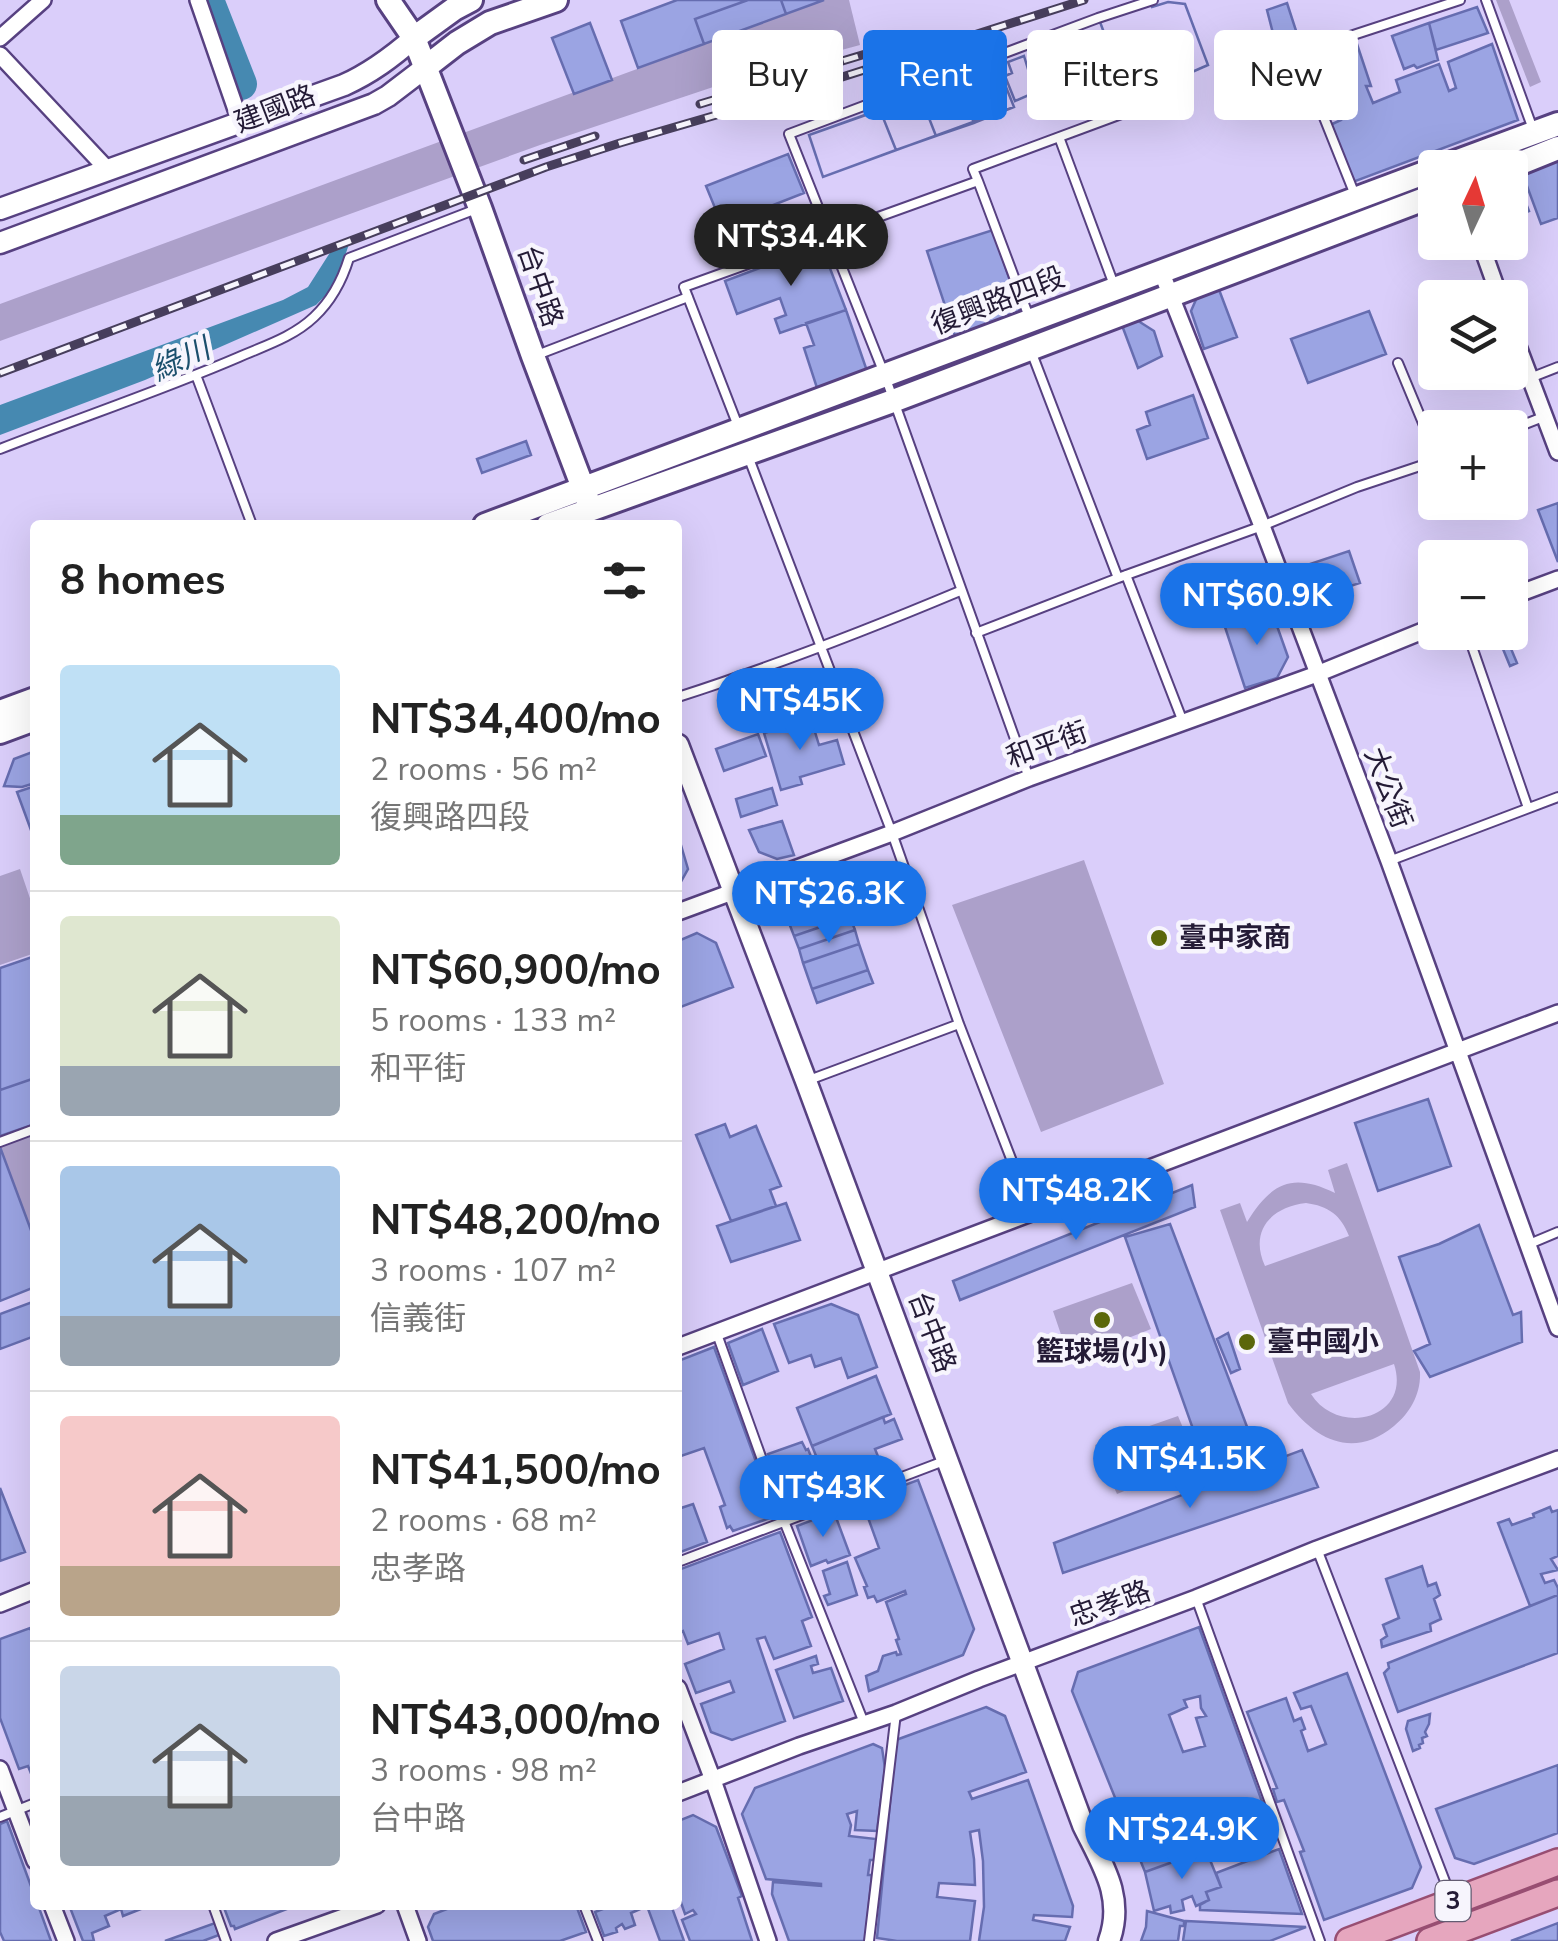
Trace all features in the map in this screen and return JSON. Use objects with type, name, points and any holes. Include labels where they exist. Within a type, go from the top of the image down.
[{"type":"main road","name":"台中路","points":[[388,0],[414,38],[426,67],[590,507]]},
{"type":"main road","name":"建國路","points":[[414,38],[472,0]]},
{"type":"main road","name":"建國路","points":[[426,67],[490,23],[556,0]]},
{"type":"main road","name":"復興路四段","points":[[1490,150],[1558,124]]},
{"type":"main road","points":[[1528,160],[1558,148]]},
{"type":"main road","name":"復興路四段","points":[[590,507],[885,376],[1418,177]]},
{"type":"main road","name":"復興路四段","points":[[743,441],[892,400],[1418,201]]},
{"type":"main road","points":[[514,520],[590,507]]},
{"type":"main road","points":[[560,520],[590,507]]},
{"type":"main road","points":[[0,712],[30,701]]},
{"type":"main road","points":[[0,732],[30,721]]},
{"type":"main road","name":"3","points":[[1349,1941],[1558,1862]]},
{"type":"main road","name":"3","points":[[1430,1941],[1558,1893]]},
{"type":"street","points":[[0,38],[44,0]]},
{"type":"street","points":[[198,0],[241,124]]},
{"type":"street","name":"建國路","points":[[0,209],[366,76],[414,38]]},
{"type":"street","points":[[0,54],[106,169]]},
{"type":"street","name":"建國路","points":[[0,243],[374,104],[426,67]]},
{"type":"street","name":"大公街","points":[[1161,271],[1389,860],[1558,1328]]},
{"type":"street","points":[[1529,378],[1558,452]]},
{"type":"street","points":[[1528,590],[1558,579]]},
{"type":"street","name":"和平街","points":[[682,911],[1418,633]]},
{"type":"street","name":"台中路","points":[[682,756],[1083,1825],[1112,1891],[1116,1910],[1110,1941]]},
{"type":"street","points":[[682,1345],[1558,1013]]},
{"type":"street","name":"忠孝路","points":[[682,1792],[1558,1459]]},
{"type":"street","points":[[0,1604],[30,1592]]},
{"type":"street","points":[[682,1699],[768,1941]]},
{"type":"street","points":[[0,1769],[8,1814],[30,1852]]},
{"type":"street","points":[[54,1910],[66,1941]]},
{"type":"street","points":[[276,1941],[364,1910]]},
{"type":"street","points":[[406,1910],[418,1941]]},
{"type":"lane","points":[[1029,778],[885,376],[789,134],[1153,0]]},
{"type":"lane","points":[[1358,33],[1460,0]]},
{"type":"lane","points":[[1486,0],[1534,133]]},
{"type":"lane","points":[[1031,321],[974,168],[1107,120]]},
{"type":"lane","points":[[1325,120],[1357,199]]},
{"type":"lane","points":[[1059,138],[1116,289]]},
{"type":"lane","points":[[978,180],[684,287],[1032,1213]]},
{"type":"lane","points":[[0,450],[281,338],[312,319],[335,292],[349,258],[480,208]]},
{"type":"lane","points":[[532,356],[688,297]]},
{"type":"lane","points":[[1029,347],[1183,722]]},
{"type":"lane","points":[[1398,363],[1418,411]]},
{"type":"lane","points":[[1529,378],[1558,367]]},
{"type":"lane","points":[[196,375],[250,520]]},
{"type":"lane","points":[[1528,423],[1544,416]]},
{"type":"lane","points":[[976,633],[1418,466]]},
{"type":"lane","points":[[682,696],[770,668],[960,591]]},
{"type":"lane","points":[[1473,650],[1528,808]]},
{"type":"lane","points":[[1389,860],[1558,797]]},
{"type":"lane","points":[[806,1081],[959,1024]]},
{"type":"lane","points":[[0,1142],[30,1131]]},
{"type":"lane","points":[[1527,1244],[1558,1232]]},
{"type":"lane","points":[[716,1331],[784,1521],[864,1723]]},
{"type":"lane","points":[[682,1560],[948,1460]]},
{"type":"lane","points":[[1316,1549],[1452,1902]]},
{"type":"lane","points":[[1196,1598],[1320,1941]]},
{"type":"lane","points":[[869,1941],[896,1713]]},
{"type":"lane","points":[[215,1910],[226,1941]]},
{"type":"lane","points":[[586,1910],[598,1941]]},
{"type":"shaded area","points":[[824,0],[849,0],[860,45],[843,50],[843,30],[743,30]]},
{"type":"shaded area","points":[[1496,0],[1509,0],[1541,82],[1530,87]]},
{"type":"shaded area","points":[[712,41],[712,87],[540,145],[0,341],[0,304]]},
{"type":"shaded area","points":[[1084,860],[1164,1084],[1041,1132],[952,905]]},
{"type":"shaded area","points":[[20,869],[30,898],[30,955],[0,965],[0,876]]},
{"type":"shaded area","points":[[30,1137],[30,1228],[0,1147]]},
{"type":"shaded area","points":[[1347,1163],[1420,1372],[1410,1409],[1400,1421],[1364,1442],[1336,1441],[1323,1436],[1288,1403],[1220,1210],[1240,1203],[1247,1222],[1265,1198],[1284,1185],[1306,1183],[1335,1193],[1328,1170]],"holes":[[[1306,1203],[1333,1213],[1349,1236],[1265,1266],[1260,1242],[1266,1223],[1273,1215]],[[1394,1364],[1397,1383],[1392,1398],[1383,1409],[1369,1416],[1338,1415],[1311,1394]]]},
{"type":"shaded area","name":"籃球場(小)","points":[[1132,1283],[1151,1329],[1070,1361],[1053,1311]]},
{"type":"shaded area","points":[[1178,1416],[1197,1461],[1117,1494],[1095,1445]]},
{"type":"water","points":[[349,244],[335,286],[316,305],[145,380],[0,435],[0,405],[283,300],[308,287],[331,251]]},
{"type":"building","points":[[677,0],[748,0],[695,19],[704,44],[638,68],[621,21]]},
{"type":"building","points":[[748,0],[781,0],[786,14],[742,30],[712,30],[712,41],[704,44],[695,19]]},
{"type":"building","points":[[781,0],[824,0],[786,14]]},
{"type":"building","points":[[1168,2],[1185,4],[1208,65],[1194,71],[1194,30],[1103,30],[1100,22],[1150,3],[1152,7]]},
{"type":"building","points":[[1168,2],[1185,4],[1208,65],[1194,71],[1194,30],[1103,30],[1100,22],[1150,3],[1152,7]]},
{"type":"building","points":[[1287,3],[1296,30],[1272,30],[1267,10]]},
{"type":"building","points":[[1477,7],[1488,33],[1436,50],[1429,23]]},
{"type":"building","points":[[590,23],[612,80],[574,94],[552,38]]},
{"type":"building","points":[[1429,23],[1438,60],[1404,69],[1392,36]]},
{"type":"building","points":[[1492,44],[1518,120],[1438,150],[1418,150],[1418,158],[1353,182],[1330,125],[1358,120],[1358,47],[1373,103],[1400,92],[1396,80],[1439,64],[1449,91],[1456,88],[1448,62]]},
{"type":"building","points":[[1024,56],[1027,66],[1027,96],[1015,101],[1007,81],[1007,75],[1012,73],[1008,62]]},
{"type":"building","points":[[1024,56],[1027,66],[1027,96],[1015,101],[1007,81],[1007,75],[1012,73],[1008,62]]},
{"type":"building","points":[[1007,90],[1014,107],[1007,110]]},
{"type":"building","points":[[1007,90],[1014,107],[1007,110]]},
{"type":"building","points":[[863,116],[863,120],[979,120],[823,177],[809,135]]},
{"type":"building","points":[[863,116],[863,120],[884,120],[896,150],[823,177],[809,135]]},
{"type":"building","points":[[884,120],[930,120],[936,136],[896,150]]},
{"type":"building","points":[[930,120],[974,123],[936,136]]},
{"type":"building","points":[[788,154],[804,193],[722,225],[706,186]]},
{"type":"building","points":[[1558,154],[1558,218],[1541,224],[1528,189],[1528,164]]},
{"type":"building","points":[[993,230],[1021,314],[955,336],[927,251]]},
{"type":"building","points":[[821,245],[846,310],[780,333],[775,319],[786,315],[780,298],[737,314],[725,281]]},
{"type":"building","points":[[1218,287],[1237,337],[1204,349],[1191,311],[1198,295]]},
{"type":"building","points":[[846,310],[867,371],[817,388],[804,348],[814,345],[806,323]]},
{"type":"building","points":[[1369,311],[1386,354],[1308,383],[1291,339]]},
{"type":"building","points":[[1132,317],[1154,331],[1162,356],[1138,368],[1120,320]]},
{"type":"building","points":[[1193,395],[1208,438],[1147,459],[1137,430],[1150,425],[1146,412]]},
{"type":"building","points":[[526,441],[531,455],[482,473],[477,459]]},
{"type":"building","points":[[1558,503],[1558,562],[1538,510]]},
{"type":"building","points":[[1349,551],[1360,583],[1306,600],[1295,569]]},
{"type":"building","points":[[1271,609],[1288,657],[1277,678],[1245,688],[1224,624]]},
{"type":"building","points":[[1503,650],[1512,650],[1517,663],[1510,666]]},
{"type":"building","points":[[811,719],[819,745],[837,740],[844,764],[800,777],[802,784],[781,790],[764,733]]},
{"type":"building","points":[[758,734],[766,756],[724,771],[716,749]]},
{"type":"building","points":[[30,753],[30,785],[4,786],[14,759]]},
{"type":"building","points":[[30,788],[30,827],[17,792]]},
{"type":"building","points":[[772,788],[777,805],[741,817],[736,799]]},
{"type":"building","points":[[782,821],[794,855],[777,859],[759,852],[749,830]]},
{"type":"building","points":[[682,849],[688,869],[682,880]]},
{"type":"building","points":[[836,877],[841,890],[785,910],[780,896]]},
{"type":"building","points":[[841,890],[845,904],[789,923],[785,910]]},
{"type":"building","points":[[845,904],[850,917],[794,936],[789,923]]},
{"type":"building","points":[[850,917],[855,930],[799,949],[794,936]]},
{"type":"building","points":[[855,930],[859,944],[803,963],[799,949]]},
{"type":"building","points":[[697,933],[716,943],[733,987],[682,1006],[682,939]]},
{"type":"building","points":[[859,944],[868,970],[812,989],[803,963]]},
{"type":"building","points":[[30,958],[30,1080],[0,1090],[0,968]]},
{"type":"building","points":[[868,970],[873,983],[817,1003],[812,989]]},
{"type":"building","points":[[30,1080],[30,1126],[0,1136],[0,1090]]},
{"type":"building","points":[[1428,1099],[1451,1166],[1378,1191],[1355,1123]]},
{"type":"building","points":[[725,1124],[730,1137],[756,1126],[781,1186],[770,1190],[776,1206],[731,1221],[696,1135]]},
{"type":"building","points":[[0,1147],[30,1228],[30,1289],[0,1301]]},
{"type":"building","points":[[1192,1185],[1195,1207],[960,1300],[953,1281]]},
{"type":"building","points":[[786,1203],[800,1240],[731,1262],[717,1226]]},
{"type":"building","points":[[1170,1224],[1260,1461],[1210,1477],[1125,1237]]},
{"type":"building","points":[[1479,1225],[1513,1315],[1521,1312],[1522,1342],[1430,1377],[1414,1351],[1430,1344],[1399,1257]]},
{"type":"building","points":[[30,1303],[30,1338],[0,1349],[0,1314]]},
{"type":"building","points":[[831,1304],[858,1315],[877,1367],[848,1378],[841,1358],[815,1367],[811,1355],[789,1363],[774,1324]]},
{"type":"building","points":[[762,1329],[778,1371],[743,1385],[728,1343]]},
{"type":"building","points":[[1228,1333],[1240,1369],[1231,1373],[1217,1339]]},
{"type":"building","points":[[714,1347],[774,1511],[769,1513],[770,1518],[733,1531],[730,1526],[727,1528],[720,1507],[725,1505],[704,1448],[682,1456],[682,1359]]},
{"type":"building","points":[[876,1376],[891,1414],[812,1446],[797,1408]]},
{"type":"building","points":[[883,1417],[885,1423],[894,1419],[902,1439],[875,1449],[885,1474],[827,1496],[812,1446]]},
{"type":"building","points":[[802,1442],[821,1482],[817,1484],[821,1493],[787,1505],[768,1454]]},
{"type":"building","points":[[1302,1450],[1318,1487],[1063,1573],[1054,1543]]},
{"type":"building","points":[[918,1480],[974,1629],[963,1655],[869,1691],[866,1676],[878,1671],[883,1656],[901,1654],[886,1602],[906,1594],[905,1591],[877,1602],[874,1596],[868,1598],[855,1558],[879,1548],[862,1501]]},
{"type":"building","points":[[0,1488],[25,1552],[0,1561]]},
{"type":"building","points":[[693,1504],[707,1542],[682,1551],[682,1508]]},
{"type":"building","points":[[1550,1507],[1552,1512],[1558,1510],[1558,1556],[1551,1559],[1558,1570],[1541,1574],[1545,1583],[1554,1580],[1558,1595],[1530,1606],[1498,1523],[1509,1519],[1512,1525]]},
{"type":"building","points":[[834,1512],[850,1555],[811,1566],[797,1526]]},
{"type":"building","points":[[780,1532],[812,1617],[802,1621],[811,1646],[774,1659],[765,1637],[757,1639],[785,1721],[732,1740],[711,1732],[701,1704],[734,1692],[730,1681],[696,1693],[685,1664],[724,1649],[719,1633],[688,1644],[682,1632],[682,1569]]},
{"type":"building","points":[[847,1562],[857,1595],[828,1605],[824,1596],[830,1594],[823,1571]]},
{"type":"building","points":[[1422,1566],[1428,1586],[1436,1583],[1440,1595],[1434,1599],[1441,1619],[1430,1624],[1431,1631],[1382,1647],[1381,1640],[1387,1636],[1383,1625],[1399,1618],[1386,1579]]},
{"type":"building","points":[[1558,1595],[1558,1653],[1398,1712],[1384,1673],[1388,1663]]},
{"type":"building","points":[[1199,1627],[1273,1832],[1232,1849],[1206,1850],[1145,1872],[1072,1691],[1078,1672]],"holes":[[[1200,1696],[1206,1716],[1196,1718],[1205,1746],[1183,1752],[1169,1715],[1187,1707],[1184,1700]]]},
{"type":"building","points":[[30,1628],[30,1771],[28,1766],[19,1769],[0,1718],[0,1639]]},
{"type":"building","points":[[816,1656],[818,1664],[811,1666],[813,1673],[831,1668],[843,1701],[794,1718],[776,1670]]},
{"type":"building","points":[[1347,1673],[1421,1867],[1412,1888],[1324,1920],[1300,1852],[1304,1851],[1284,1800],[1277,1802],[1273,1789],[1277,1788],[1247,1712],[1286,1698],[1294,1721],[1301,1718],[1308,1751],[1326,1744],[1311,1706],[1301,1709],[1294,1693]]},
{"type":"building","points":[[986,1707],[1005,1716],[1026,1772],[969,1792],[972,1799],[1028,1780],[1073,1906],[1072,1917],[1034,1915],[1033,1920],[1070,1927],[1065,1941],[979,1941],[984,1907],[979,1830],[970,1832],[975,1885],[939,1883],[937,1897],[975,1901],[970,1941],[877,1938],[896,1740]]},
{"type":"building","points":[[1430,1714],[1427,1736],[1422,1738],[1420,1748],[1413,1751],[1406,1729],[1408,1721]]},
{"type":"building","points":[[873,1744],[882,1748],[885,1768],[877,1831],[855,1830],[857,1811],[847,1814],[849,1836],[876,1839],[868,1875],[872,1875],[865,1941],[789,1941],[772,1894],[773,1882],[821,1884],[766,1879],[742,1814],[755,1788]]},
{"type":"building","points":[[1558,1765],[1558,1833],[1474,1864],[1455,1858],[1436,1809]]},
{"type":"building","points":[[693,1815],[716,1827],[742,1896],[738,1898],[752,1941],[690,1941],[682,1920],[696,1914],[693,1910],[685,1914],[682,1905],[682,1819]]},
{"type":"building","points":[[7,1821],[30,1883],[30,1910],[40,1910],[51,1941],[4,1941],[0,1932],[0,1824]]},
{"type":"building","points":[[1279,1849],[1302,1914],[1200,1910],[1200,1905],[1209,1900],[1206,1892],[1221,1887],[1216,1873]]},
{"type":"building","points":[[1206,1850],[1221,1887],[1206,1892],[1209,1900],[1196,1906],[1192,1896],[1182,1900],[1184,1910],[1171,1913],[1170,1906],[1154,1911],[1145,1872]]},
{"type":"building","points":[[71,1910],[119,1910],[105,1916],[109,1926],[92,1933],[94,1941],[83,1941]]},
{"type":"building","points":[[225,1910],[284,1910],[235,1929]]},
{"type":"building","points":[[444,1910],[578,1910],[586,1932],[560,1941],[433,1941],[428,1927],[434,1914]]},
{"type":"building","points":[[638,1910],[631,1913],[635,1925],[625,1929],[622,1924],[617,1932],[604,1936],[595,1912]]},
{"type":"building","points":[[648,1910],[673,1910],[684,1941],[660,1941]]},
{"type":"building","points":[[1147,1911],[1184,1921],[1178,1941],[1141,1941]]},
{"type":"building","points":[[1186,1921],[1306,1927],[1270,1941],[1183,1941]]},
{"type":"building","points":[[215,1923],[219,1935],[203,1941],[165,1941]]},
{"type":"building","points":[[1558,1923],[1558,1941],[1511,1941]]},
{"type":"waterway","name":"綠川","points":[[208,0],[241,84]]},
{"type":"railway","points":[[0,373],[546,167],[1084,0]]},
{"type":"railway","points":[[700,104],[863,55]]},
{"type":"railway","points":[[524,160],[595,136]]},
{"type":"place","name":"臺中家商","points":[[1159,938]]},
{"type":"place","name":"籃球場(小)","points":[[1102,1320]]},
{"type":"place","name":"臺中國小","points":[[1247,1342]]}]
